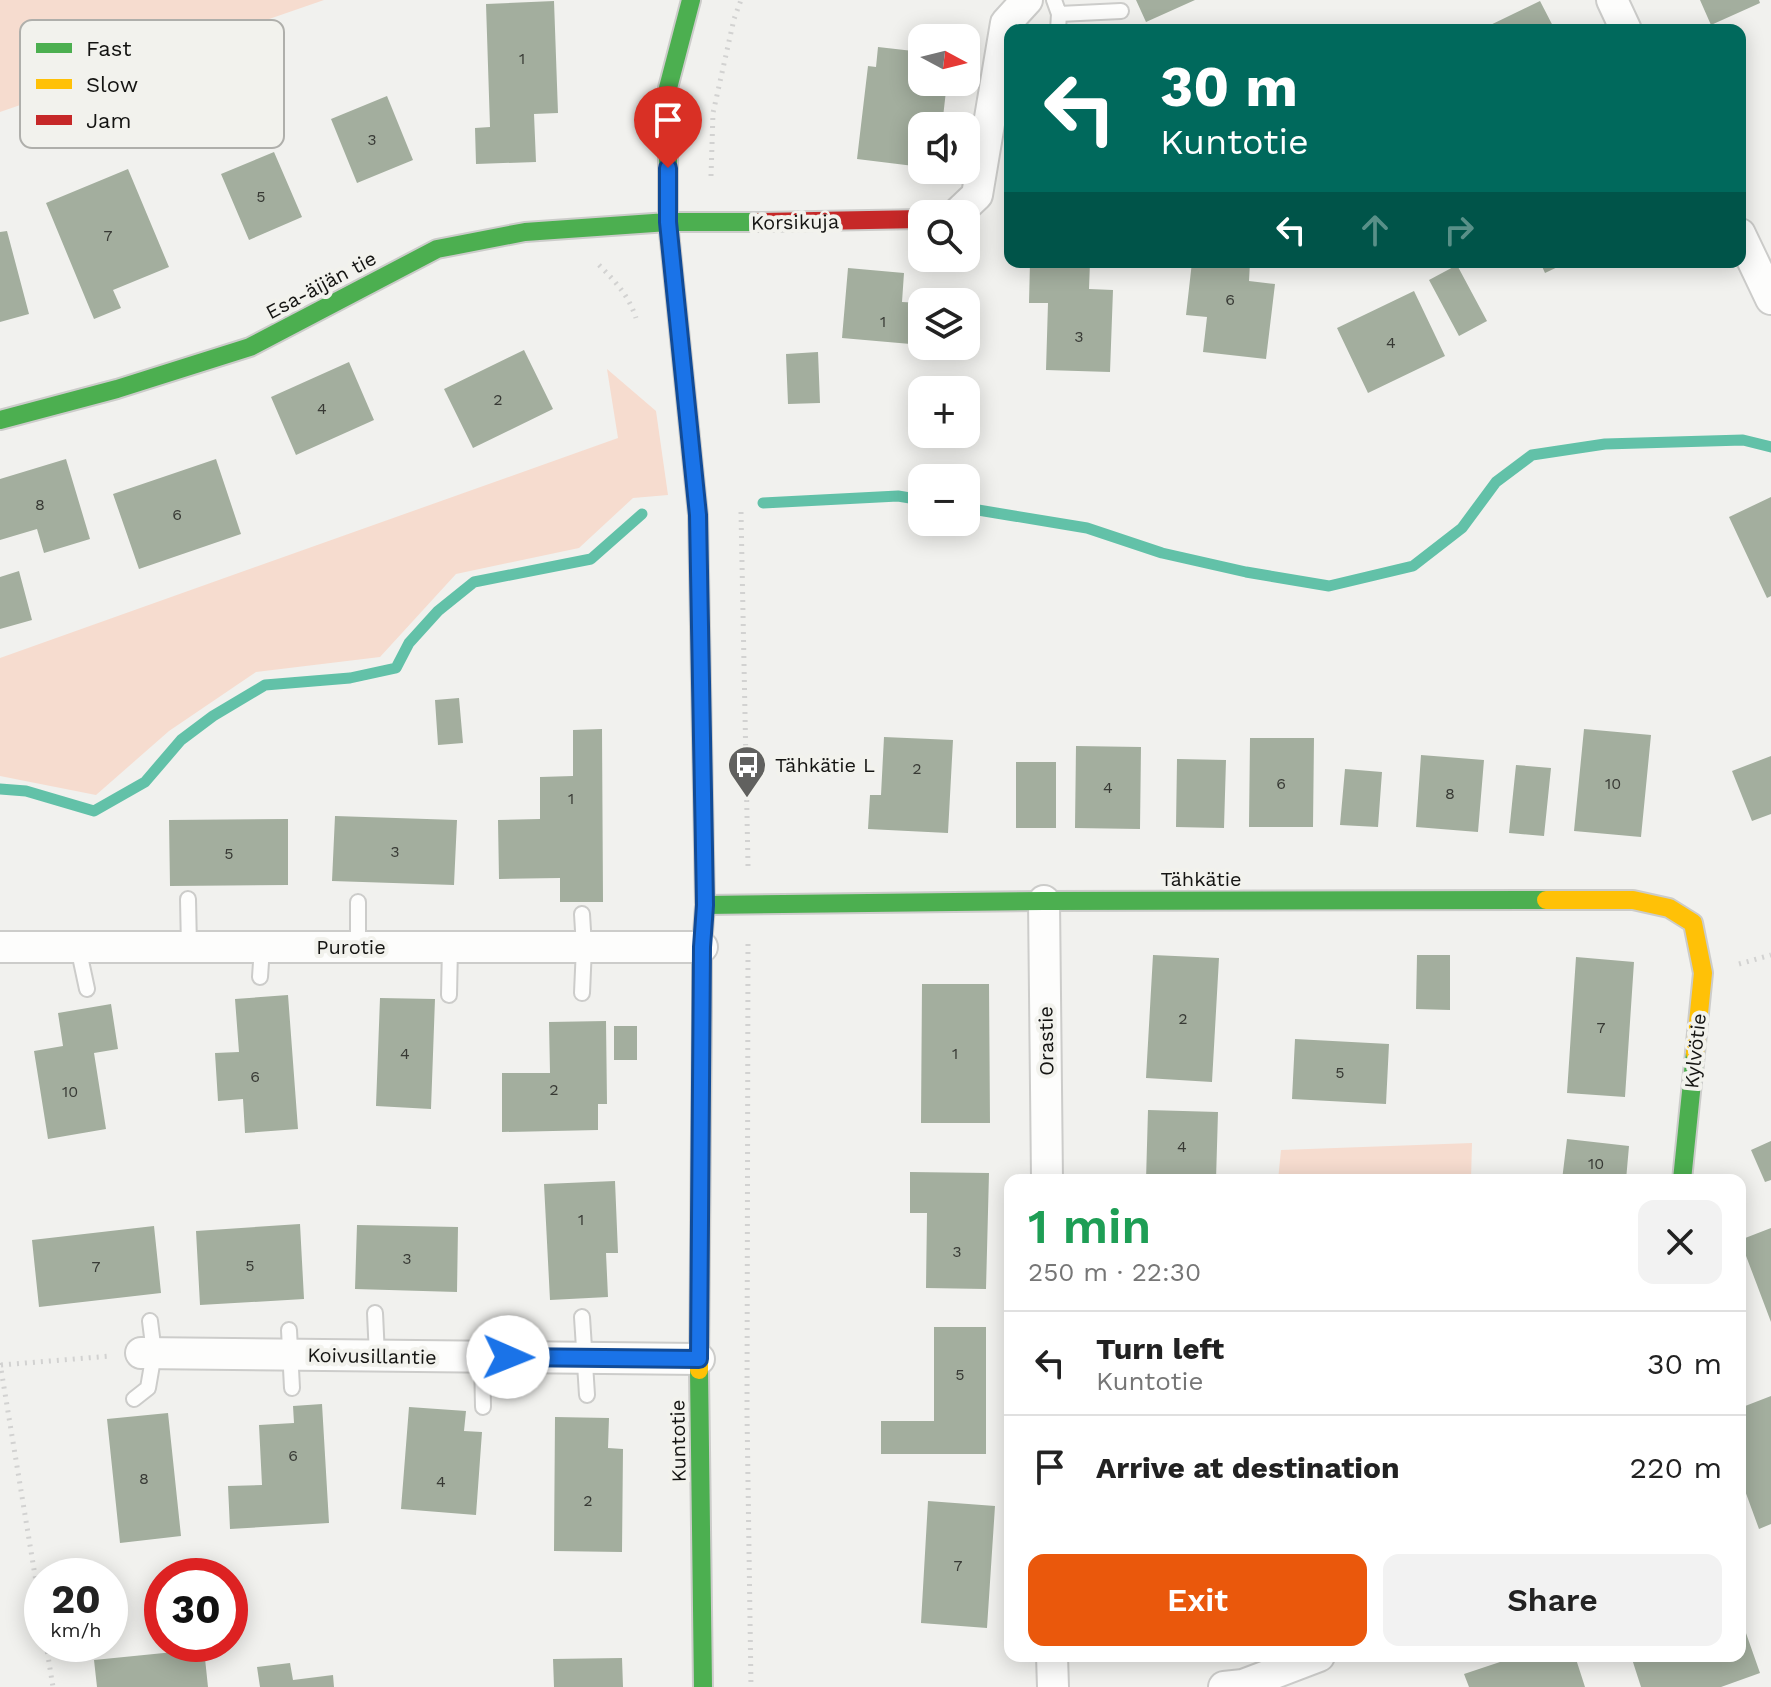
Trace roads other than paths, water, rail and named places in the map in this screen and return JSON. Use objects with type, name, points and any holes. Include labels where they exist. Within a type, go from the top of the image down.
[{"type":"street","name":"Kuntotie","points":[[691,0],[668,88],[668,222],[698,515],[705,905],[702,947],[699,1359],[703,1687]]},
{"type":"street","points":[[1006,24],[1027,0]]},
{"type":"street","points":[[1612,0],[1623,24]]},
{"type":"street","points":[[972,200],[977,195],[1004,35]]},
{"type":"street","name":"Korsikuja","points":[[668,222],[908,219]]},
{"type":"street","name":"Esa-äijän tie","points":[[0,420],[117,389],[250,347],[437,249],[525,232],[668,222]]},
{"type":"street","points":[[1746,247],[1771,299]]},
{"type":"street","name":"Tähkätie","points":[[705,905],[1633,900],[1669,908],[1693,923]]},
{"type":"street","name":"Orastie","points":[[1044,901],[1047,1174]]},
{"type":"street","name":"Kylvötie","points":[[1683,1174],[1703,973],[1693,923]]},
{"type":"street","name":"Purotie","points":[[0,947],[189,947],[261,962],[358,947],[702,947]]},
{"type":"street","name":"Koivusillantie","points":[[148,1353],[290,1342],[377,1356],[699,1359]]},
{"type":"street","points":[[1052,1662],[1053,1687]]},
{"type":"street","points":[[1224,1687],[1243,1685],[1303,1662]]},
{"type":"lane","points":[[1056,7],[1121,11]]},
{"type":"lane","points":[[188,899],[189,947]]},
{"type":"lane","points":[[358,902],[358,947]]},
{"type":"lane","points":[[582,914],[582,993]]},
{"type":"lane","points":[[78,947],[87,989]]},
{"type":"lane","points":[[449,995],[450,947]]},
{"type":"lane","points":[[375,1313],[377,1356]]},
{"type":"lane","points":[[582,1317],[587,1395]]},
{"type":"lane","points":[[134,1399],[148,1388],[150,1321]]},
{"type":"lane","points":[[290,1342],[292,1388]]},
{"type":"lane","points":[[482,1357],[483,1407]]},
{"type":"waterway","points":[[980,510],[1087,528],[1162,553],[1329,586],[1413,566],[1462,528],[1496,482],[1532,455],[1605,444],[1743,440],[1771,447]]},
{"type":"waterway","points":[[763,503],[908,498]]},
{"type":"waterway","points":[[0,789],[26,791],[94,811],[145,782],[181,740],[213,716],[265,685],[350,678],[396,668],[409,643],[438,611],[474,582],[591,559],[642,514]]},
{"type":"place","name":"Tähkätie L","points":[[747,799]]}]
